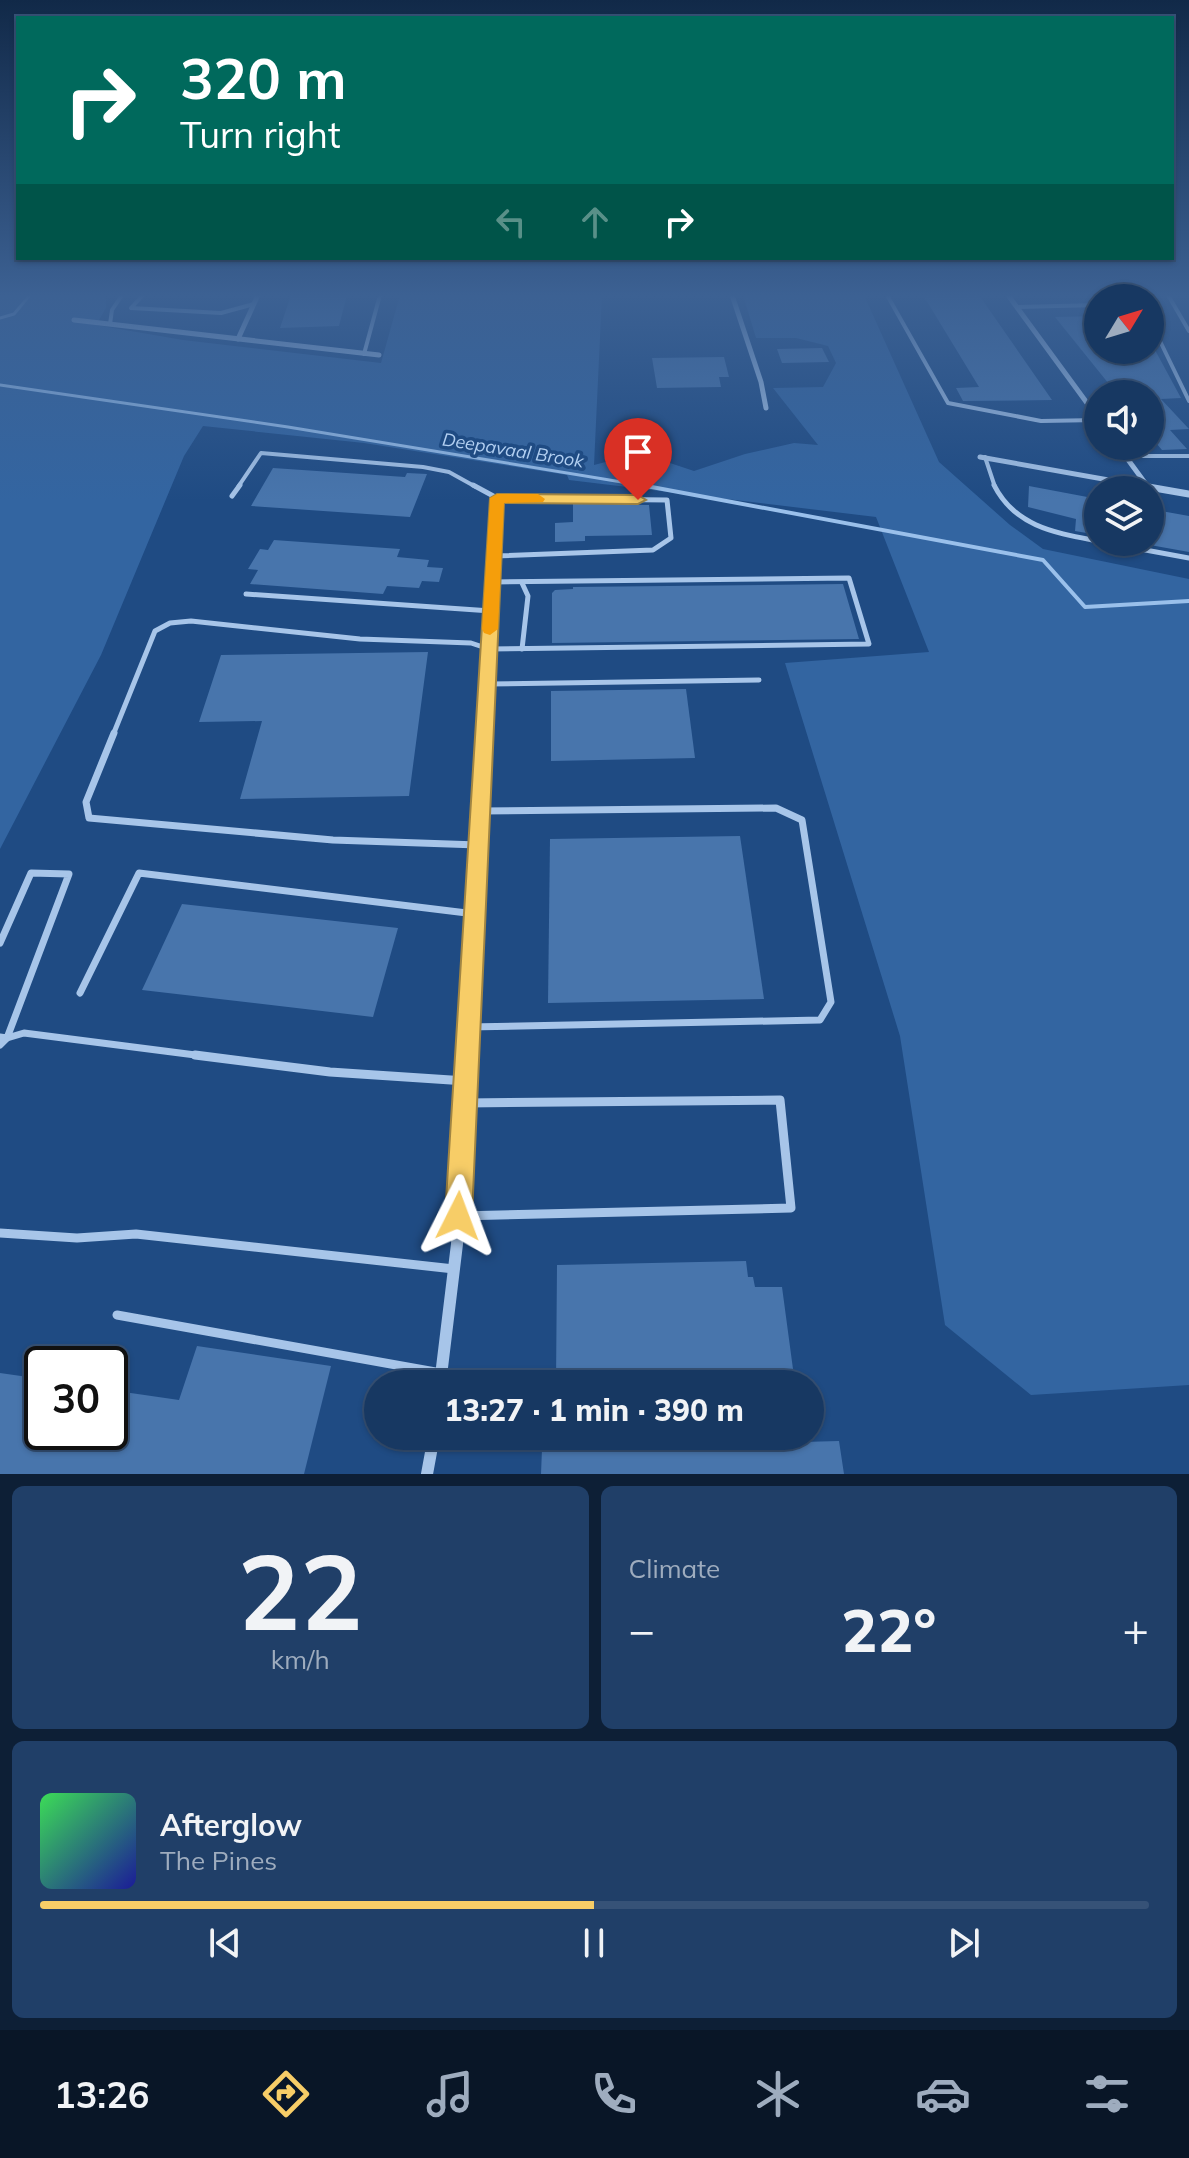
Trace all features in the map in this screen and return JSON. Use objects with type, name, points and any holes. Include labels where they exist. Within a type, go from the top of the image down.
[{"type":"street","points":[[755,364],[766,408]]},
{"type":"street","points":[[1058,364],[1084,400]]},
{"type":"street","points":[[982,457],[1087,476]]},
{"type":"street","points":[[1164,490],[1189,494]]},
{"type":"street","points":[[442,1370],[458,1216],[497,498]]},
{"type":"street","points":[[427,1474],[431,1450]]},
{"type":"lane","points":[[926,364],[948,403],[1041,421],[1084,419]]},
{"type":"lane","points":[[1171,364],[1189,401]]},
{"type":"lane","points":[[232,496],[261,453],[423,467],[449,472],[497,498],[667,500],[671,538],[662,546],[643,552],[494,556]]},
{"type":"lane","points":[[1164,456],[1189,456]]},
{"type":"lane","points":[[982,457],[1002,504],[1023,520],[1084,537]]},
{"type":"lane","points":[[1164,554],[1189,558]]},
{"type":"lane","points":[[478,845],[333,840],[89,818],[86,802],[155,631],[170,623],[191,621],[360,639],[471,643],[489,649],[869,644],[849,578],[492,582]]},
{"type":"lane","points":[[522,583],[528,596],[522,649]]},
{"type":"lane","points":[[246,594],[491,611]]},
{"type":"lane","points":[[487,684],[759,680]]},
{"type":"lane","points":[[468,1027],[820,1020],[831,1002],[802,820],[776,808],[480,811]]},
{"type":"lane","points":[[0,943],[31,873],[69,874],[0,1045]]},
{"type":"lane","points":[[80,993],[139,873],[475,914]]},
{"type":"lane","points":[[4,1038],[24,1033],[330,1072],[466,1081]]},
{"type":"lane","points":[[458,1216],[791,1208],[780,1100],[465,1103]]},
{"type":"lane","points":[[0,1233],[77,1238],[136,1234],[454,1269]]},
{"type":"lane","points":[[117,1315],[400,1370]]},
{"type":"shaded area","points":[[0,364],[599,364],[594,465],[640,453],[694,471],[745,454],[794,443],[818,445],[773,388],[823,387],[836,364],[895,364],[939,462],[1010,525],[1043,549],[1189,579],[1189,1385],[1031,1395],[945,1325],[900,1036],[785,663],[929,652],[876,517],[569,480],[567,475],[364,443],[203,426],[184,456],[101,655],[0,849]]},
{"type":"building","points":[[653,364],[726,364],[729,377],[719,377],[721,387],[657,388]]},
{"type":"building","points":[[965,364],[1027,364],[1052,400],[963,401],[956,388],[979,387]]},
{"type":"building","points":[[1093,364],[1163,364],[1181,398],[1164,399],[1164,380],[1106,380]]},
{"type":"building","points":[[1164,402],[1189,429],[1170,430],[1187,449],[1164,450]]},
{"type":"building","points":[[273,468],[405,477],[407,473],[427,474],[410,517],[251,506]]},
{"type":"building","points":[[1029,486],[1084,496],[1084,533],[1075,531],[1076,519],[1028,507]]},
{"type":"building","points":[[573,504],[649,505],[652,535],[585,536],[585,541],[555,542],[555,523],[573,522]]},
{"type":"building","points":[[1164,512],[1189,516],[1189,552],[1164,548]]},
{"type":"building","points":[[274,540],[400,549],[397,557],[429,560],[427,567],[443,568],[439,582],[422,581],[419,588],[387,586],[383,594],[250,584],[258,570],[248,569],[260,549],[268,550]]},
{"type":"building","points":[[843,584],[859,639],[552,643],[552,593],[555,590],[573,587]]},
{"type":"building","points":[[428,652],[409,796],[240,799],[262,721],[199,722],[221,655]]},
{"type":"building","points":[[686,689],[695,758],[551,761],[551,691]]},
{"type":"building","points":[[740,836],[764,999],[548,1003],[550,839]]},
{"type":"building","points":[[182,904],[398,928],[373,1017],[142,990]]},
{"type":"building","points":[[746,1261],[748,1277],[753,1277],[755,1287],[782,1287],[793,1370],[556,1370],[557,1265]]},
{"type":"building","points":[[197,1346],[331,1366],[304,1474],[0,1474],[0,1373],[24,1376],[24,1450],[128,1450],[128,1393],[179,1400]]},
{"type":"building","points":[[824,1441],[839,1441],[844,1474],[541,1474],[542,1450],[824,1450]]},
{"type":"waterway","name":"Deepavaal Brook","points":[[0,385],[288,427],[650,487]]},
{"type":"waterway","name":"Deepavaal Brook","points":[[641,485],[650,487]]},
{"type":"waterway","name":"Deepavaal Brook","points":[[650,487],[1043,560],[1085,607],[1189,601]]},
{"type":"slow traffic","points":[[490,629],[497,498],[538,499]]},
{"type":"route","points":[[458,1216],[497,498],[638,500]]}]
